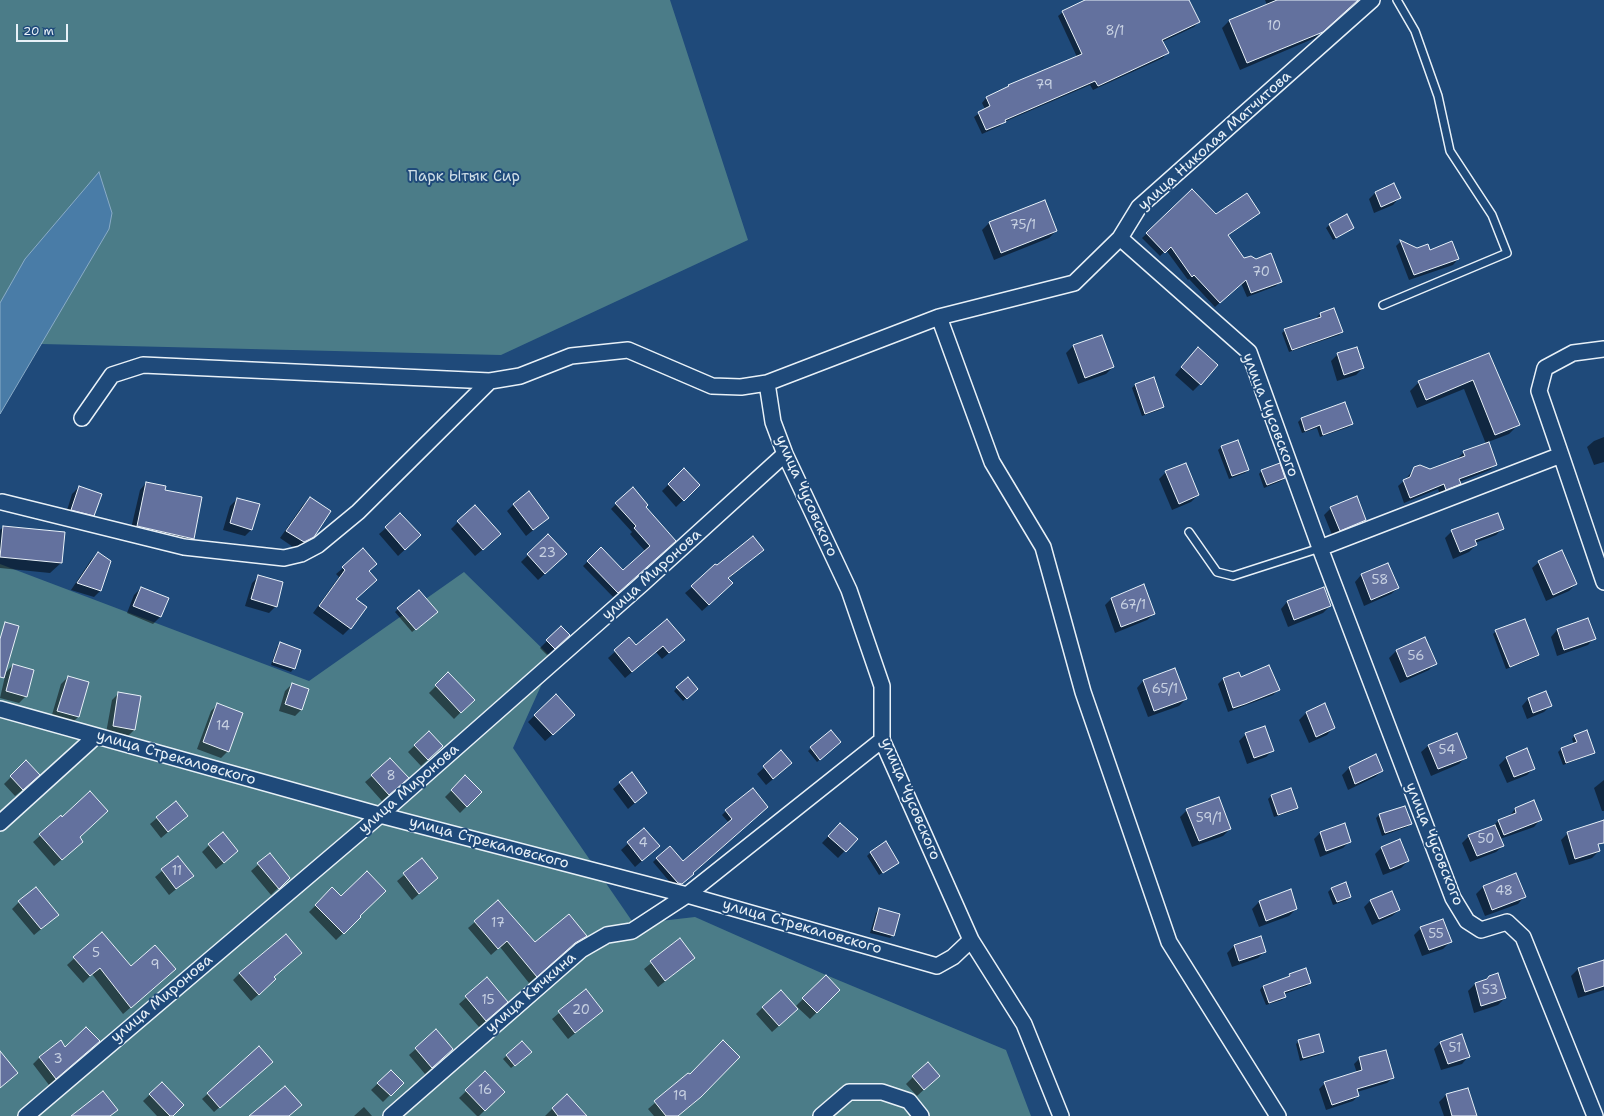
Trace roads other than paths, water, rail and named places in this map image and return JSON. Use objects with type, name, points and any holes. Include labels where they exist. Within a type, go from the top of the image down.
[{"type":"street","name":"улица Николая Матчитова","points":[[82,418],[112,375],[143,365],[490,381],[520,376],[570,356],[628,350],[712,386],[741,387],[767,383],[939,317],[1074,283],[1120,238],[1139,207],[1372,0]]},
{"type":"street","name":"улица Чусовского","points":[[1120,238],[1249,352],[1320,548],[1453,898],[1467,921],[1481,930],[1507,922],[1523,937],[1595,1116]]},
{"type":"street","points":[[939,317],[992,462],[1043,547],[1083,692],[1169,942],[1278,1116]]},
{"type":"street","points":[[1604,349],[1573,353],[1545,368],[1539,391],[1604,582]]},
{"type":"street","points":[[2,502],[184,547],[284,558],[301,554],[318,545],[358,512],[490,381]]},
{"type":"street","name":"улица Чусовского","points":[[767,383],[773,422],[785,454],[849,590],[882,686],[882,740],[971,940],[1024,1024],[1061,1116]]},
{"type":"street","name":"улица Миронова","points":[[26,1116],[380,815],[636,589],[785,454]]},
{"type":"street","points":[[1320,548],[1561,455]]},
{"type":"street","name":"улица Стрекаловского","points":[[0,708],[380,815],[687,895],[937,966],[953,957],[971,940]]},
{"type":"street","points":[[0,823],[96,736]]},
{"type":"street","name":"улица Кычкина","points":[[390,1116],[581,950],[607,935],[632,931],[687,895],[882,740]]},
{"type":"street","points":[[821,1116],[849,1092],[882,1092],[909,1101],[921,1116]]},
{"type":"lane","points":[[1384,305],[1507,253],[1492,215],[1450,151],[1438,96],[1415,31],[1397,0]]},
{"type":"lane","points":[[1189,532],[1216,572],[1233,576],[1320,548]]},
{"type":"water","points":[[99,172],[112,213],[109,229],[0,414],[0,303],[25,259]]},
{"type":"park label","name":"Парк Ытык Сир","points":[[464,177]]}]
